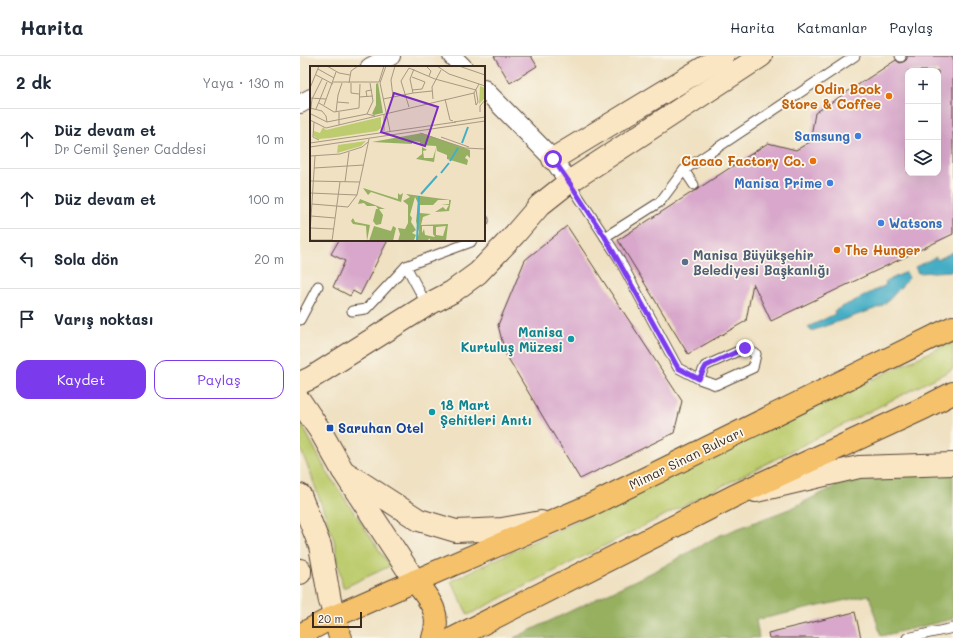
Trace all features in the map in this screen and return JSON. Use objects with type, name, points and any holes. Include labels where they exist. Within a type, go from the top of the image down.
[{"type":"highway","name":"Mimar Sinan Bulvarı","points":[[335,616],[593,504],[953,327]]},
{"type":"highway","points":[[454,638],[734,496],[924,408],[953,393]]},
{"type":"highway","points":[[415,580],[428,598],[436,615],[433,638]]},
{"type":"highway","points":[[300,634],[335,616],[339,634],[342,638]]},
{"type":"street","points":[[372,66],[391,56]]},
{"type":"street","points":[[452,56],[462,66]]},
{"type":"street","points":[[553,159],[723,56]]},
{"type":"street","points":[[300,383],[311,378],[427,305],[452,292],[478,273],[540,205],[569,182],[761,56]]},
{"type":"street","points":[[485,90],[553,159],[569,182]]},
{"type":"street","points":[[300,104],[310,99]]},
{"type":"street","points":[[300,401],[321,432],[343,471],[415,580]]},
{"type":"street","points":[[734,496],[859,467],[953,464]]},
{"type":"street","points":[[343,471],[419,520],[456,531],[502,529],[560,518]]},
{"type":"street","points":[[300,495],[320,546],[330,601],[335,616]]},
{"type":"lane","points":[[605,237],[660,202],[684,170],[855,56]]},
{"type":"lane","points":[[684,170],[694,185]]},
{"type":"lane","points":[[569,182],[621,264],[678,368],[699,379],[716,385],[753,368],[756,354],[745,348],[706,366],[699,379]]},
{"type":"lane","points":[[352,311],[366,309],[406,266],[472,241]]},
{"type":"lane","points":[[406,266],[427,305]]},
{"type":"lane","points":[[300,320],[318,286]]},
{"type":"lane","points":[[924,408],[953,401]]},
{"type":"lane","points":[[907,638],[953,628]]},
{"type":"green space","points":[[953,341],[953,369],[468,615],[451,581]]},
{"type":"green space","points":[[300,421],[327,472],[390,566],[343,588],[334,540],[300,448]]},
{"type":"green space","points":[[953,474],[953,619],[881,636],[869,595],[756,620],[759,638],[514,638],[659,569],[718,536],[792,508],[850,479]]},
{"type":"water","points":[[953,252],[953,270],[951,271],[918,273],[915,267],[936,257],[937,260]]},
{"type":"water","points":[[906,272],[909,278],[888,301],[880,307],[811,331],[808,327],[835,314],[834,311],[886,285],[885,282]]},
{"type":"building","points":[[494,56],[531,56],[537,66],[510,83]]},
{"type":"building","name":"Manisa Prime","points":[[907,56],[953,56],[953,234],[771,321],[753,283],[746,321],[688,354],[618,240],[768,143],[796,150],[810,142],[815,113],[896,60],[900,63],[905,61]]},
{"type":"building","name":"Manisa Kurtuluş Müzesi","points":[[567,226],[682,401],[674,433],[580,479],[505,353],[498,325],[525,260]]},
{"type":"building","points":[[338,241],[387,241],[360,295],[353,291],[350,296],[333,287],[345,261],[331,254]]},
{"type":"building","points":[[855,612],[861,638],[769,638],[768,633]]},
{"type":"place","name":"Odin Book Store & Coffee","points":[[889,96]]},
{"type":"place","name":"Samsung","points":[[858,136]]},
{"type":"place","name":"Cacao Factory Co.","points":[[813,161]]},
{"type":"place","name":"Manisa Prime","points":[[830,183]]},
{"type":"place","name":"Watsons","points":[[881,223]]},
{"type":"place","name":"The Hunger","points":[[837,250]]},
{"type":"place","name":"Manisa Büyükşehir Belediyesi Başkanlığı","points":[[685,262]]},
{"type":"place","name":"Manisa Kurtuluş Müzesi","points":[[571,339]]},
{"type":"place","name":"18 Mart Şehitleri Anıtı","points":[[432,412]]},
{"type":"place","name":"Saruhan Otel","points":[[330,428]]},
{"type":"route","points":[[553,159],[618,258],[678,368],[699,379],[706,366],[745,348]]}]
